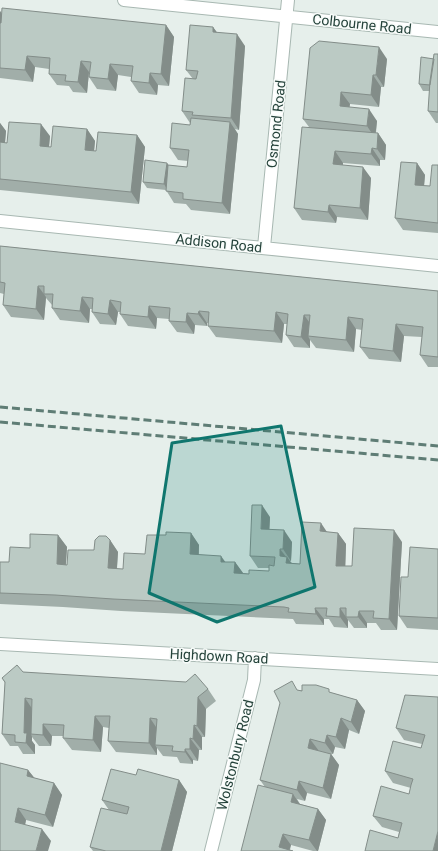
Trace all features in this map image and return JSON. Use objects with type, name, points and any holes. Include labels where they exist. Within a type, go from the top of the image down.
[{"type":"street","name":"Colbourne Road","points":[[124,0],[438,32]]},
{"type":"street","name":"Osmond Road","points":[[264,247],[288,0]]},
{"type":"street","name":"Addison Road","points":[[0,221],[438,266]]},
{"type":"street","name":"Highdown Road","points":[[0,644],[438,669]]},
{"type":"street","name":"Wolstonbury Road","points":[[211,851],[254,680],[255,658]]},
{"type":"highlighted area","points":[[281,426],[315,587],[217,622],[149,593],[172,443]]},
{"type":"building","points":[[2,8],[166,25],[161,74],[150,73],[149,83],[131,81],[133,66],[110,64],[108,79],[89,77],[91,62],[81,61],[78,82],[65,81],[66,75],[49,74],[50,58],[27,56],[25,70],[0,68],[0,23]]},
{"type":"building","points":[[190,25],[213,27],[213,32],[237,34],[231,118],[192,115],[193,112],[182,111],[185,78],[196,79],[198,71],[186,70]]},
{"type":"building","points":[[319,41],[379,47],[376,75],[373,75],[371,95],[341,92],[340,106],[369,109],[367,126],[303,119],[310,48]]},
{"type":"building","points":[[434,54],[438,54],[438,112],[428,111]]},
{"type":"building","points":[[421,57],[434,59],[430,85],[419,84]]},
{"type":"building","points":[[191,118],[230,122],[222,203],[183,199],[183,193],[166,191],[168,165],[187,167],[189,150],[170,148],[172,123],[190,125]]},
{"type":"building","points":[[9,122],[41,124],[40,146],[51,147],[53,126],[87,129],[85,150],[96,151],[98,132],[137,135],[131,192],[0,179],[0,142],[7,143]]},
{"type":"building","points":[[302,127],[378,133],[377,149],[372,148],[371,154],[335,151],[333,164],[363,167],[360,208],[329,205],[328,212],[294,208]]},
{"type":"building","points":[[145,160],[167,163],[164,184],[143,182]]},
{"type":"building","points":[[401,162],[417,163],[415,185],[430,186],[432,165],[438,165],[438,223],[395,218]]},
{"type":"building","points":[[0,246],[438,291],[438,357],[420,355],[423,327],[396,324],[393,351],[360,347],[363,319],[348,317],[346,340],[308,336],[310,315],[304,315],[301,337],[286,335],[288,314],[276,312],[274,331],[208,326],[209,312],[199,311],[198,314],[187,313],[186,322],[169,321],[170,308],[149,306],[148,317],[120,314],[121,302],[110,300],[108,314],[92,312],[93,298],[82,297],[80,311],[52,308],[53,294],[44,294],[44,286],[38,286],[36,309],[3,305],[5,283],[0,282]]},
{"type":"building","points":[[252,505],[262,505],[261,529],[284,530],[283,549],[280,549],[280,556],[287,557],[286,563],[300,564],[302,522],[321,523],[320,531],[338,533],[336,566],[352,566],[354,528],[394,530],[389,619],[373,618],[374,611],[359,611],[358,617],[346,617],[346,608],[340,608],[340,617],[326,616],[327,608],[315,608],[316,614],[288,612],[289,608],[284,607],[0,593],[0,562],[9,562],[10,547],[30,548],[30,534],[58,535],[57,564],[67,565],[68,550],[94,550],[95,540],[99,536],[106,536],[110,540],[108,568],[123,569],[124,553],[145,554],[147,535],[166,535],[166,532],[191,533],[190,554],[221,556],[221,562],[235,562],[234,573],[249,574],[249,570],[269,571],[269,565],[274,566],[275,557],[250,556]]},
{"type":"building","points":[[410,547],[438,549],[438,618],[399,616],[401,577],[408,577]]},
{"type":"building","points":[[17,665],[23,672],[186,682],[195,674],[208,689],[198,697],[197,726],[194,725],[193,739],[190,738],[190,749],[185,749],[185,752],[172,751],[173,746],[155,745],[157,719],[150,718],[149,743],[108,741],[110,716],[95,716],[93,740],[63,738],[64,725],[43,724],[43,735],[31,734],[32,699],[25,698],[24,733],[27,733],[26,743],[15,742],[15,735],[2,734],[5,682],[2,678]]},
{"type":"building","points":[[292,681],[297,690],[302,691],[302,685],[316,685],[329,689],[329,692],[357,700],[351,722],[341,718],[336,737],[327,735],[325,743],[310,739],[308,748],[331,754],[323,788],[299,781],[297,790],[260,780],[280,703],[274,691]]},
{"type":"building","points":[[405,695],[438,697],[438,831],[433,851],[365,851],[370,830],[398,838],[402,823],[373,816],[381,786],[409,794],[413,779],[385,771],[393,741],[421,748],[425,735],[396,728]]},
{"type":"building","points":[[0,763],[28,770],[27,776],[54,783],[45,815],[18,808],[15,822],[42,829],[36,851],[0,851]]},
{"type":"building","points":[[111,769],[136,775],[138,769],[179,780],[161,851],[106,851],[90,847],[101,808],[127,814],[129,807],[102,800]]},
{"type":"building","points":[[258,785],[293,794],[291,802],[318,809],[309,840],[283,834],[279,847],[293,851],[241,851]]},
{"type":"railway","points":[[0,407],[438,446]]},
{"type":"railway","points":[[0,422],[438,460]]}]
